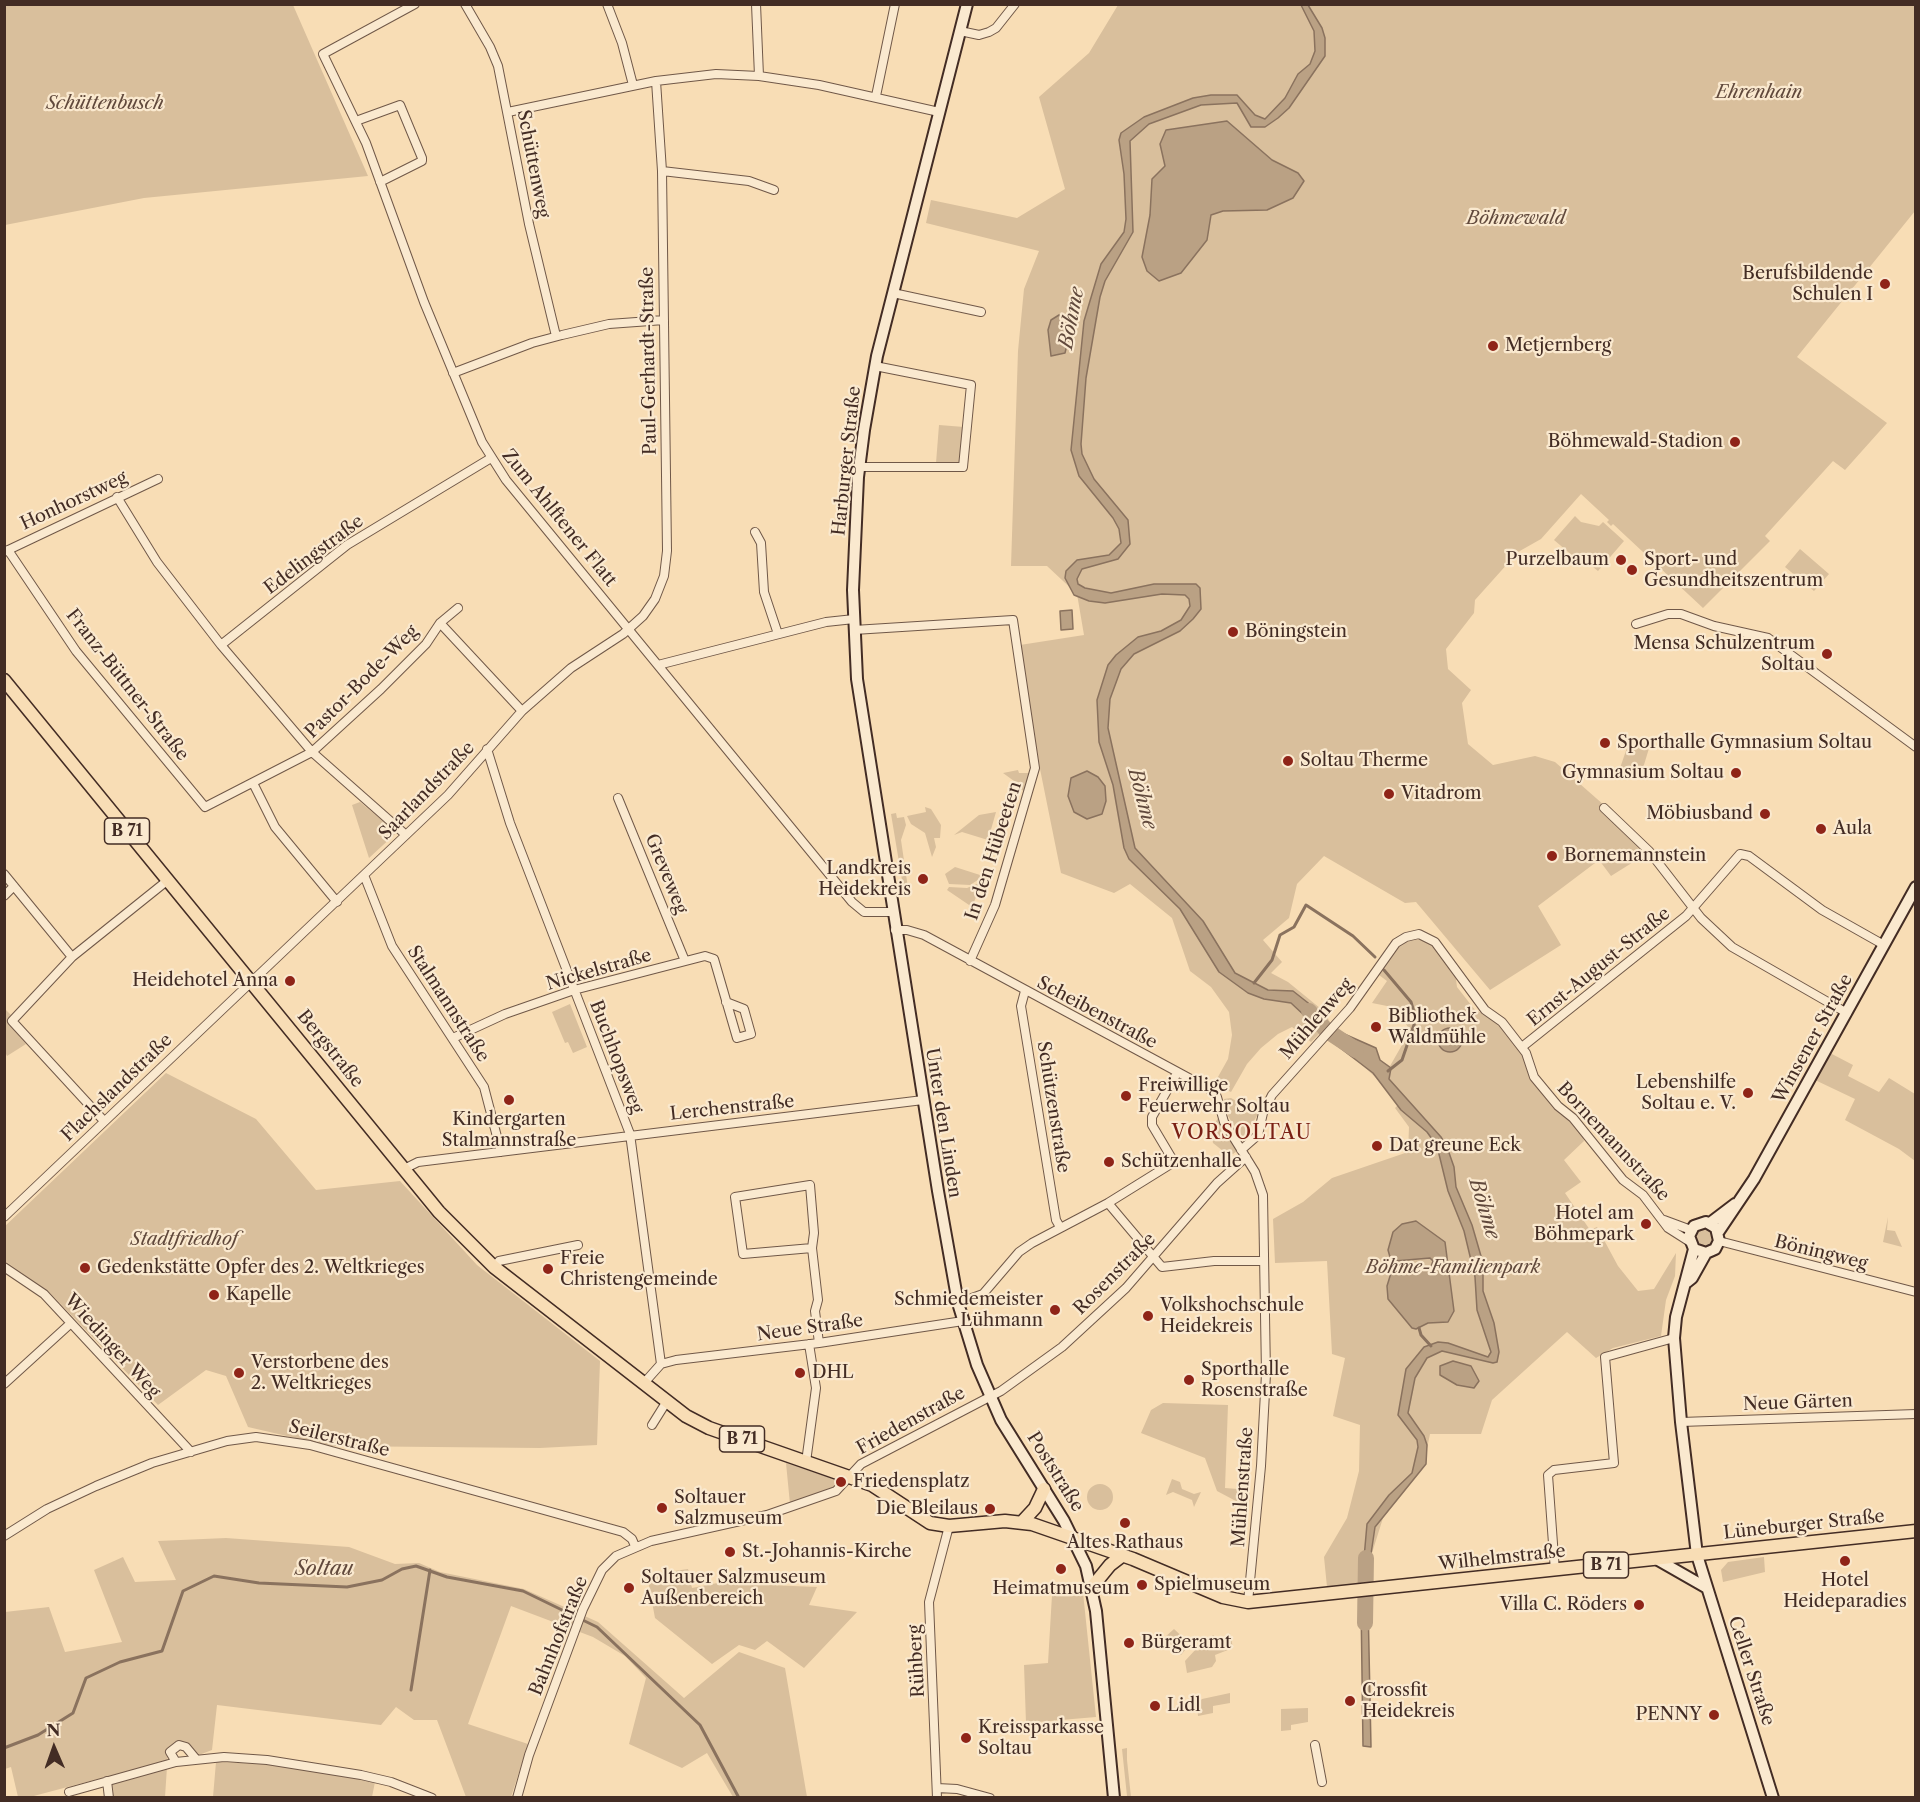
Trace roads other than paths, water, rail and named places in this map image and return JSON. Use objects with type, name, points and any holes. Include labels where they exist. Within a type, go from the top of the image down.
[{"type":"main road","name":"Harburger Straße","points":[[895,930],[860,706],[854,624],[859,467],[875,366],[967,4]]},
{"type":"main road","name":"Bergstraße","points":[[4,680],[404,1169],[440,1212],[494,1267],[696,1422],[850,1477]]},
{"type":"main road","name":"Winsener Straße","points":[[1697,1555],[1681,1422],[1674,1338],[1676,1317],[1687,1282],[1692,1245],[1691,1230],[1701,1222],[1710,1223],[1736,1204],[1754,1179],[1916,887]]},
{"type":"main road","name":"Unter den Linden","points":[[895,930],[958,1303],[963,1321]]},
{"type":"main road","name":"Winsener Straße","points":[[1687,1282],[1692,1278],[1706,1252],[1714,1249],[1736,1204]]},
{"type":"main road","points":[[1710,1223],[1719,1236]]},
{"type":"main road","points":[[1692,1245],[1706,1252]]},
{"type":"main road","name":"Poststraße","points":[[963,1321],[1001,1420],[1073,1537],[1123,1555],[1223,1597],[1248,1602]]},
{"type":"main road","name":"B 71","points":[[850,1477],[879,1488],[923,1520],[949,1526],[1022,1522],[1073,1537]]},
{"type":"main road","points":[[1022,1522],[1035,1508],[1044,1489]]},
{"type":"main road","name":"Lüneburger Straße","points":[[1697,1555],[1916,1531]]},
{"type":"main road","points":[[1073,1537],[1092,1587],[1114,1797]]},
{"type":"main road","points":[[1092,1587],[1110,1565],[1123,1555]]},
{"type":"main road","name":"Wilhelmstraße","points":[[1248,1602],[1697,1555]]},
{"type":"main road","name":"Celler Straße","points":[[1697,1555],[1773,1797]]},
{"type":"main road","points":[[1658,1560],[1707,1588]]},
{"type":"street","name":"Zum Ahlftener Flatt","points":[[415,4],[323,54],[356,121],[453,373],[491,458],[852,902],[864,912],[893,912]]},
{"type":"street","name":"Schüttenweg","points":[[465,4],[495,56],[529,224],[556,336]]},
{"type":"street","points":[[607,4],[622,43],[633,85]]},
{"type":"street","points":[[756,4],[759,76]]},
{"type":"street","points":[[876,96],[895,4]]},
{"type":"street","points":[[960,31],[979,34],[989,32],[996,28],[1014,4]]},
{"type":"street","points":[[508,112],[633,85],[716,74],[759,76],[876,96],[939,112]]},
{"type":"street","name":"Paul-Gerhardt-Straße","points":[[629,628],[656,599],[664,576],[668,551],[662,171],[656,81]]},
{"type":"street","points":[[356,121],[400,105],[422,158],[422,161],[380,182]]},
{"type":"street","points":[[662,171],[749,181],[774,190]]},
{"type":"street","points":[[893,293],[981,312]]},
{"type":"street","points":[[453,373],[556,336],[609,324],[664,320]]},
{"type":"street","points":[[859,467],[963,467],[971,386],[875,366]]},
{"type":"street","name":"Edelingstraße","points":[[221,645],[347,545],[491,458]]},
{"type":"street","name":"Honhorstweg","points":[[6,551],[158,479]]},
{"type":"street","points":[[117,497],[157,562],[221,645],[312,752],[406,835]]},
{"type":"street","points":[[755,532],[761,543],[764,592],[778,634]]},
{"type":"street","name":"Franz-Büttner-Straße","points":[[6,551],[76,651],[205,807]]},
{"type":"street","name":"Pastor-Bode-Weg","points":[[205,807],[312,752],[426,644],[440,623],[458,608]]},
{"type":"street","points":[[1636,624],[1668,614],[1681,614],[1714,626],[1768,638],[1916,747]]},
{"type":"street","name":"In den Hübeeten","points":[[854,624],[1012,620],[1035,768],[995,905],[970,961]]},
{"type":"street","points":[[440,623],[522,711]]},
{"type":"street","points":[[658,665],[778,634],[854,624]]},
{"type":"street","name":"Saarlandstraße","points":[[250,981],[448,795],[522,711],[571,668],[629,628]]},
{"type":"street","name":"Buchhopsweg","points":[[487,749],[510,823],[630,1134],[661,1364]]},
{"type":"street","points":[[253,783],[275,827],[336,902]]},
{"type":"street","name":"Greveweg","points":[[618,798],[685,961]]},
{"type":"street","points":[[1604,808],[1649,851],[1721,938],[1743,955],[1847,1013]]},
{"type":"street","name":"Ernst-August-Straße","points":[[1522,1047],[1661,937],[1694,908],[1736,856],[1743,854],[1749,855],[1800,897],[1884,945]]},
{"type":"street","points":[[4,874],[72,957]]},
{"type":"street","name":"Stalmannstraße","points":[[364,875],[392,946],[483,1088],[501,1152]]},
{"type":"street","points":[[104,1121],[12,1021],[72,957],[168,880]]},
{"type":"street","points":[[4,896],[14,886]]},
{"type":"street","name":"Scheibenstraße","points":[[895,930],[915,932],[1213,1091],[1224,1122],[1245,1156]]},
{"type":"street","name":"Mühlenweg","points":[[1245,1156],[1258,1135],[1263,1113],[1272,1095],[1334,1027],[1396,943],[1406,937],[1419,934],[1435,942]]},
{"type":"street","name":"Bornemannstraße","points":[[1435,942],[1485,1010],[1496,1016],[1522,1047],[1534,1077],[1558,1106],[1573,1118],[1623,1180],[1643,1195],[1668,1228],[1692,1245]]},
{"type":"street","name":"Nickelstraße","points":[[453,1038],[505,1014],[574,990],[705,956],[714,959],[736,1038],[751,1034],[744,1009],[726,1002]]},
{"type":"street","name":"Flachslandstraße","points":[[4,1217],[250,981]]},
{"type":"street","name":"Schützenstraße","points":[[1025,991],[1022,1006],[1056,1220],[1060,1227]]},
{"type":"street","points":[[958,1303],[983,1294],[1019,1252],[1060,1227],[1108,1203],[1174,1162],[1152,1125],[1152,1117],[1177,1072]]},
{"type":"street","name":"Lerchenstraße","points":[[404,1169],[418,1162],[630,1134],[923,1100]]},
{"type":"street","name":"Rosenstraße","points":[[990,1396],[1031,1371],[1090,1321],[1154,1259],[1216,1183],[1245,1156]]},
{"type":"street","name":"Mühlenstraße","points":[[1245,1156],[1258,1179],[1263,1195],[1266,1347],[1262,1445],[1248,1602]]},
{"type":"street","points":[[812,1248],[743,1254],[735,1197],[810,1185],[814,1233],[812,1248],[818,1300],[815,1311],[819,1343]]},
{"type":"street","points":[[1108,1203],[1162,1267],[1214,1262],[1264,1261]]},
{"type":"street","name":"Bornemannstraße","points":[[1664,1220],[1691,1230]]},
{"type":"street","name":"Böningweg","points":[[1719,1236],[1916,1292]]},
{"type":"street","points":[[494,1267],[499,1261],[578,1245]]},
{"type":"street","name":"Wiedinger Weg","points":[[4,1267],[37,1288],[191,1452]]},
{"type":"street","name":"Neue Straße","points":[[661,1364],[676,1360],[819,1343],[963,1321]]},
{"type":"street","points":[[4,1384],[71,1323]]},
{"type":"street","points":[[1555,1571],[1548,1475],[1554,1470],[1614,1463],[1605,1357],[1674,1338]]},
{"type":"street","points":[[806,1462],[816,1388],[809,1344]]},
{"type":"street","points":[[644,1383],[661,1364]]},
{"type":"street","name":"Friedenstraße","points":[[850,1477],[861,1464],[990,1396]]},
{"type":"street","points":[[652,1425],[667,1401]]},
{"type":"street","name":"Neue Gärten","points":[[1681,1422],[1916,1414]]},
{"type":"street","name":"Seilerstraße","points":[[4,1536],[47,1509],[96,1486],[191,1452],[227,1441],[256,1437],[310,1444],[623,1532],[632,1539],[635,1546]]},
{"type":"street","name":"Bahnhofstraße","points":[[517,1797],[521,1778],[584,1609],[602,1570],[616,1556],[635,1546],[767,1515],[836,1491],[850,1477]]},
{"type":"street","name":"Rühberg","points":[[937,1797],[929,1602],[949,1526]]},
{"type":"street","points":[[176,1762],[170,1752],[179,1745],[186,1747],[196,1759]]},
{"type":"street","points":[[1315,1745],[1322,1782]]},
{"type":"street","points":[[69,1792],[176,1762],[224,1757],[267,1760],[361,1775],[392,1782],[432,1797]]},
{"type":"street","points":[[107,1781],[109,1797]]},
{"type":"street","points":[[937,1788],[957,1789],[990,1797]]},
{"type":"waterway","points":[[1254,983],[1272,960],[1280,935],[1294,927],[1306,905],[1353,936],[1375,957]]},
{"type":"waterway","points":[[1384,970],[1411,1002],[1416,1019],[1402,1060],[1388,1071]]},
{"type":"waterway","name":"Böhme","points":[[1309,1011],[1326,1030],[1356,1050]]},
{"type":"waterway","points":[[1419,1328],[1421,1335],[1431,1346]]},
{"type":"waterway","name":"Böhme","points":[[1365,1623],[1366,1558]]},
{"type":"waterway","name":"Soltau","points":[[4,1748],[38,1735],[73,1713],[86,1678],[120,1662],[162,1651],[183,1591],[214,1576],[259,1583],[347,1587],[382,1580],[402,1569],[416,1566],[447,1577],[523,1591],[597,1627],[700,1725],[739,1798]]},
{"type":"waterway","points":[[411,1690],[430,1570]]},
{"type":"place","name":"Berufsbildende Schulen I","points":[[1885,284]]},
{"type":"place","name":"Metjernberg","points":[[1493,346]]},
{"type":"place","name":"Böhmewald-Stadion","points":[[1735,442]]},
{"type":"place","name":"Purzelbaum","points":[[1621,560]]},
{"type":"place","name":"Sport- und Gesundheitszentrum","points":[[1632,570]]},
{"type":"place","name":"Böningstein","points":[[1233,632]]},
{"type":"place","name":"Mensa Schulzentrum Soltau","points":[[1827,654]]},
{"type":"place","name":"Sporthalle Gymnasium Soltau","points":[[1605,743]]},
{"type":"place","name":"Soltau Therme","points":[[1288,761]]},
{"type":"place","name":"Gymnasium Soltau","points":[[1736,773]]},
{"type":"place","name":"Vitadrom","points":[[1389,794]]},
{"type":"place","name":"Möbiusband","points":[[1765,814]]},
{"type":"place","name":"Aula","points":[[1821,829]]},
{"type":"place","name":"Bornemannstein","points":[[1552,856]]},
{"type":"place","name":"Landkreis Heidekreis","points":[[923,879]]},
{"type":"place","name":"Heidehotel Anna","points":[[290,981]]},
{"type":"place","name":"Bibliothek Waldmühle","points":[[1376,1027]]},
{"type":"place","name":"Lebenshilfe Soltau e. V.","points":[[1748,1093]]},
{"type":"place","name":"Freiwillige Feuerwehr Soltau","points":[[1126,1096]]},
{"type":"place","name":"Kindergarten Stalmannstraße","points":[[509,1100]]},
{"type":"place","name":"Dat greune Eck","points":[[1377,1146]]},
{"type":"place","name":"Schützenhalle","points":[[1109,1162]]},
{"type":"place","name":"Hotel am Böhmepark","points":[[1646,1224]]},
{"type":"place","name":"Gedenkstätte Opfer des 2. Weltkrieges","points":[[85,1268]]},
{"type":"place","name":"Freie Christengemeinde","points":[[548,1269]]},
{"type":"place","name":"Kapelle","points":[[214,1295]]},
{"type":"place","name":"Schmiedemeister Lühmann","points":[[1055,1310]]},
{"type":"place","name":"Volkshochschule Heidekreis","points":[[1148,1316]]},
{"type":"place","name":"Verstorbene des 2. Weltkrieges","points":[[239,1373]]},
{"type":"place","name":"DHL","points":[[800,1373]]},
{"type":"place","name":"Sporthalle Rosenstraße","points":[[1189,1380]]},
{"type":"place","name":"Friedensplatz","points":[[841,1482]]},
{"type":"place","name":"Soltauer Salzmuseum","points":[[662,1508]]},
{"type":"place","name":"Die Bleilaus","points":[[990,1509]]},
{"type":"place","name":"Altes Rathaus","points":[[1125,1523]]},
{"type":"place","name":"St.-Johannis-Kirche","points":[[730,1552]]},
{"type":"place","name":"Hotel Heideparadies","points":[[1845,1561]]},
{"type":"place","name":"Heimatmuseum","points":[[1061,1569]]},
{"type":"place","name":"Spielmuseum","points":[[1142,1585]]},
{"type":"place","name":"Soltauer Salzmuseum Außenbereich","points":[[629,1588]]},
{"type":"place","name":"Villa C. Röders","points":[[1639,1605]]},
{"type":"place","name":"Bürgeramt","points":[[1129,1643]]},
{"type":"place","name":"Crossfit Heidekreis","points":[[1350,1701]]},
{"type":"place","name":"Lidl","points":[[1155,1706]]},
{"type":"place","name":"PENNY","points":[[1714,1715]]},
{"type":"place","name":"Kreissparkasse Soltau","points":[[966,1738]]},
{"type":"district","name":"VORSOLTAU","points":[[1242,1133]]},
{"type":"park label","name":"Ehrenhain","points":[[1759,93]]},
{"type":"park label","name":"Schüttenbusch","points":[[105,104]]},
{"type":"park label","name":"Böhmewald","points":[[1516,219]]},
{"type":"park label","name":"Stadtfriedhof","points":[[184,1240]]},
{"type":"park label","name":"Böhme-Familienpark","points":[[1453,1268]]}]
